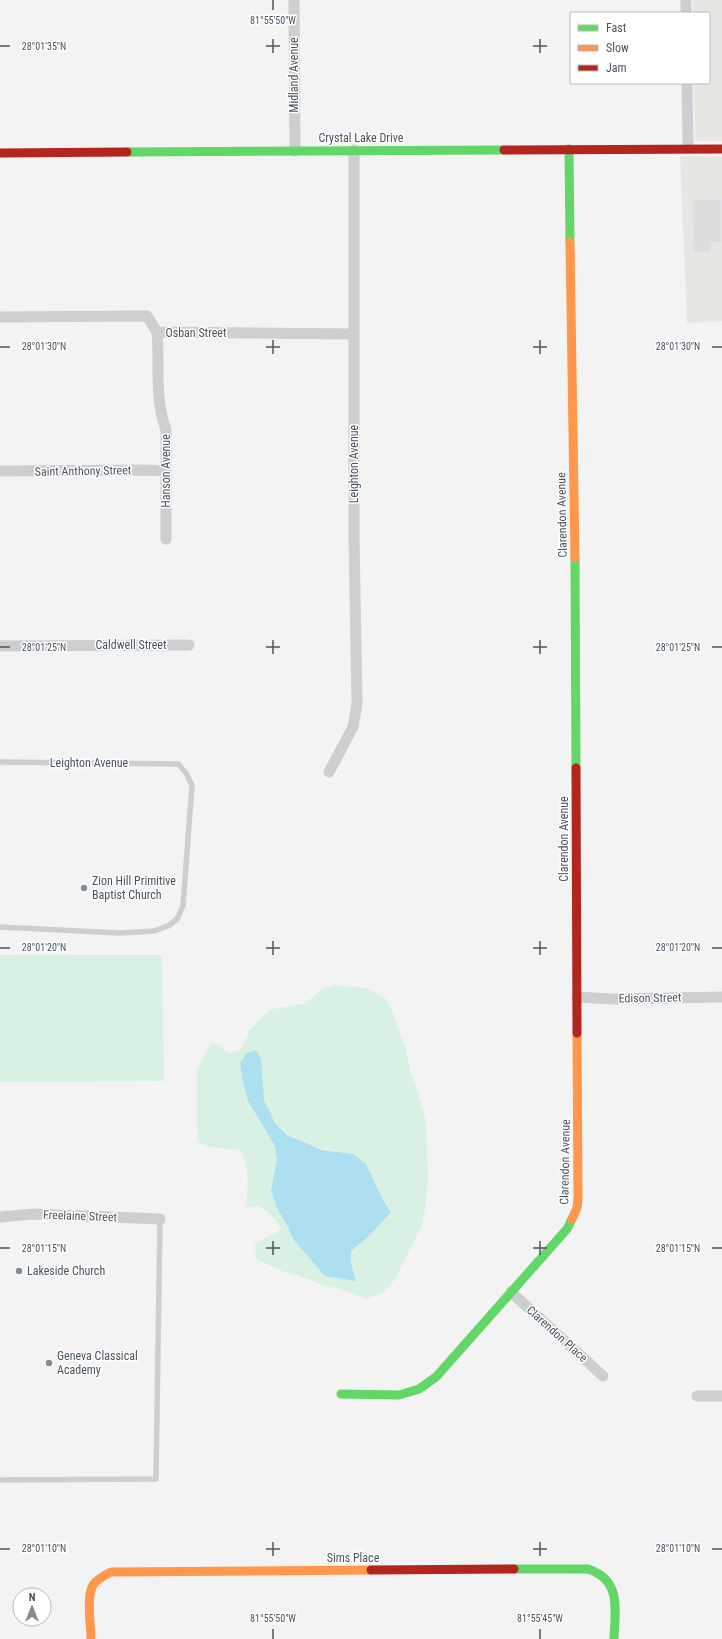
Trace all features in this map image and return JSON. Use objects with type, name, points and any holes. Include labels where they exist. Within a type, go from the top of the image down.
[{"type":"street","name":"Midland Avenue","points":[[294,0],[294,151]]},
{"type":"street","points":[[686,0],[686,12]]},
{"type":"street","points":[[687,84],[688,148]]},
{"type":"street","name":"Clarendon Avenue","points":[[341,1394],[399,1395],[419,1389],[436,1377],[567,1229],[577,1208],[575,540],[569,149]]},
{"type":"street","name":"Crystal Lake Drive","points":[[0,153],[722,149]]},
{"type":"street","name":"Leighton Avenue","points":[[329,772],[353,727],[356,704],[354,150]]},
{"type":"street","name":"Osban Street","points":[[0,316],[147,316],[157,332],[354,334]]},
{"type":"street","name":"Hanson Avenue","points":[[157,332],[158,402],[166,430],[166,539]]},
{"type":"street","name":"Saint Anthony Street","points":[[0,472],[143,470],[166,472]]},
{"type":"street","name":"Caldwell Street","points":[[0,646],[189,645]]},
{"type":"street","name":"Edison Street","points":[[577,997],[610,999],[722,997]]},
{"type":"street","name":"Freelaine Street","points":[[0,1217],[34,1214],[160,1220]]},
{"type":"street","name":"Clarendon Place","points":[[511,1292],[603,1376]]},
{"type":"street","points":[[697,1396],[722,1396]]},
{"type":"street","name":"Sims Place","points":[[91,1639],[91,1596],[93,1586],[101,1577],[111,1572],[565,1570],[597,1571],[606,1578],[612,1587],[614,1600],[614,1639]]},
{"type":"lane","name":"Leighton Avenue","points":[[0,762],[178,764],[186,773],[192,785],[183,906],[177,919],[168,926],[154,930],[132,933],[0,927]]},
{"type":"lane","points":[[0,1480],[156,1479],[160,1220]]},
{"type":"shaded area","points":[[693,0],[722,0],[722,141],[695,141],[694,84],[710,84],[710,12],[693,12]]},
{"type":"shaded area","points":[[680,156],[722,157],[722,321],[687,323]]},
{"type":"green space","points":[[0,955],[162,955],[164,1081],[0,1082]]},
{"type":"green space","points":[[334,985],[367,988],[385,998],[391,1008],[406,1049],[410,1070],[426,1120],[428,1178],[426,1204],[421,1228],[396,1278],[384,1292],[367,1299],[336,1288],[323,1286],[309,1279],[284,1272],[256,1259],[255,1244],[273,1235],[281,1228],[274,1218],[259,1206],[248,1207],[246,1205],[248,1184],[247,1172],[241,1151],[203,1145],[198,1142],[197,1071],[204,1054],[212,1044],[219,1044],[224,1050],[230,1053],[240,1050],[249,1030],[262,1017],[273,1009],[304,1004],[323,989]],"holes":[[[240,1063],[263,1078],[264,1100],[277,1125],[288,1134],[312,1146],[325,1150],[353,1154],[391,1212],[368,1237],[351,1251],[351,1263],[355,1276],[293,1239],[277,1208],[274,1173],[277,1159],[275,1146],[248,1101],[242,1079]]]},
{"type":"water","points":[[256,1050],[261,1059],[264,1100],[275,1123],[287,1135],[322,1150],[353,1154],[366,1164],[383,1200],[391,1212],[368,1237],[351,1251],[351,1263],[356,1281],[325,1276],[293,1239],[277,1208],[271,1191],[277,1159],[275,1146],[248,1101],[242,1079],[240,1063],[247,1053]]},
{"type":"building","points":[[722,199],[722,242],[711,242],[711,252],[694,252],[693,200]]},
{"type":"traffic: fast","points":[[569,149],[570,242]]},
{"type":"traffic: fast","points":[[127,152],[504,150]]},
{"type":"traffic: fast","points":[[575,558],[576,768]]},
{"type":"traffic: fast","points":[[341,1394],[399,1395],[419,1389],[436,1377],[567,1229],[572,1219]]},
{"type":"traffic: fast","points":[[514,1569],[588,1569],[599,1574],[607,1580],[614,1597],[614,1639]]},
{"type":"traffic: slow","points":[[570,242],[575,558]]},
{"type":"traffic: slow","points":[[572,1219],[577,1208],[578,1198],[577,1033]]},
{"type":"traffic: slow","points":[[91,1639],[89,1604],[91,1590],[93,1585],[101,1577],[111,1572],[371,1570]]},
{"type":"traffic: jam","points":[[504,150],[722,149]]},
{"type":"traffic: jam","points":[[0,153],[127,152]]},
{"type":"traffic: jam","points":[[576,768],[577,1033]]},
{"type":"traffic: jam","points":[[371,1570],[514,1569]]},
{"type":"place","name":"Zion Hill Primitive Baptist Church","points":[[84,888]]},
{"type":"place","name":"Lakeside Church","points":[[19,1271]]},
{"type":"place","name":"Geneva Classical Academy","points":[[49,1363]]}]
